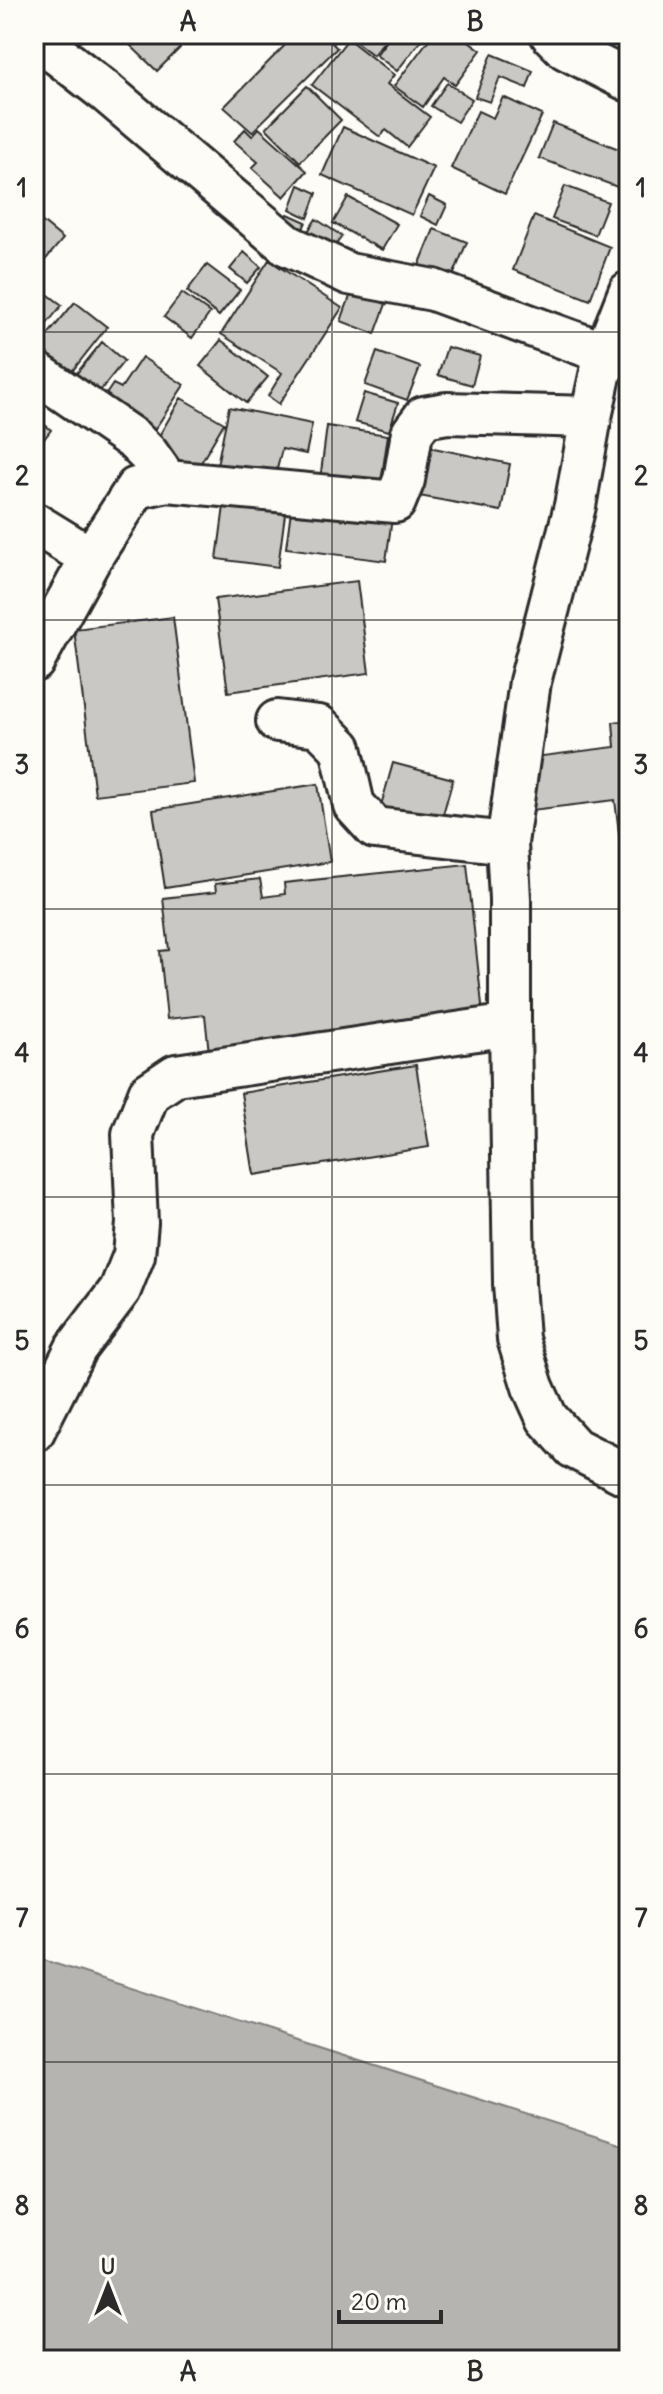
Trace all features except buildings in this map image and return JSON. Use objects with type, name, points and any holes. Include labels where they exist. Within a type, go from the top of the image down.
[{"type":"street","points":[[551,34],[566,49],[629,81]]},
{"type":"street","points":[[34,36],[97,84],[287,245],[349,274],[433,290],[617,356]]},
{"type":"street","points":[[629,292],[617,356],[591,417],[575,506],[530,682],[507,843],[514,1283],[518,1339],[533,1387],[547,1418],[574,1448],[629,1476]]},
{"type":"street","points":[[34,371],[133,439],[167,481]]},
{"type":"street","points":[[34,661],[91,558],[136,488],[167,481],[395,502],[404,480],[412,433],[424,417],[447,413],[591,417]]},
{"type":"street","points":[[34,523],[91,558]]},
{"type":"street","points":[[277,721],[319,726],[341,748],[354,805],[375,828],[507,843]]},
{"type":"street","points":[[34,1431],[76,1348],[120,1290],[134,1255],[137,1223],[133,1134],[149,1093],[176,1075],[510,1025]]},
{"type":"shaded area","points":[[34,1957],[629,2147],[629,2360],[34,2360]]}]
